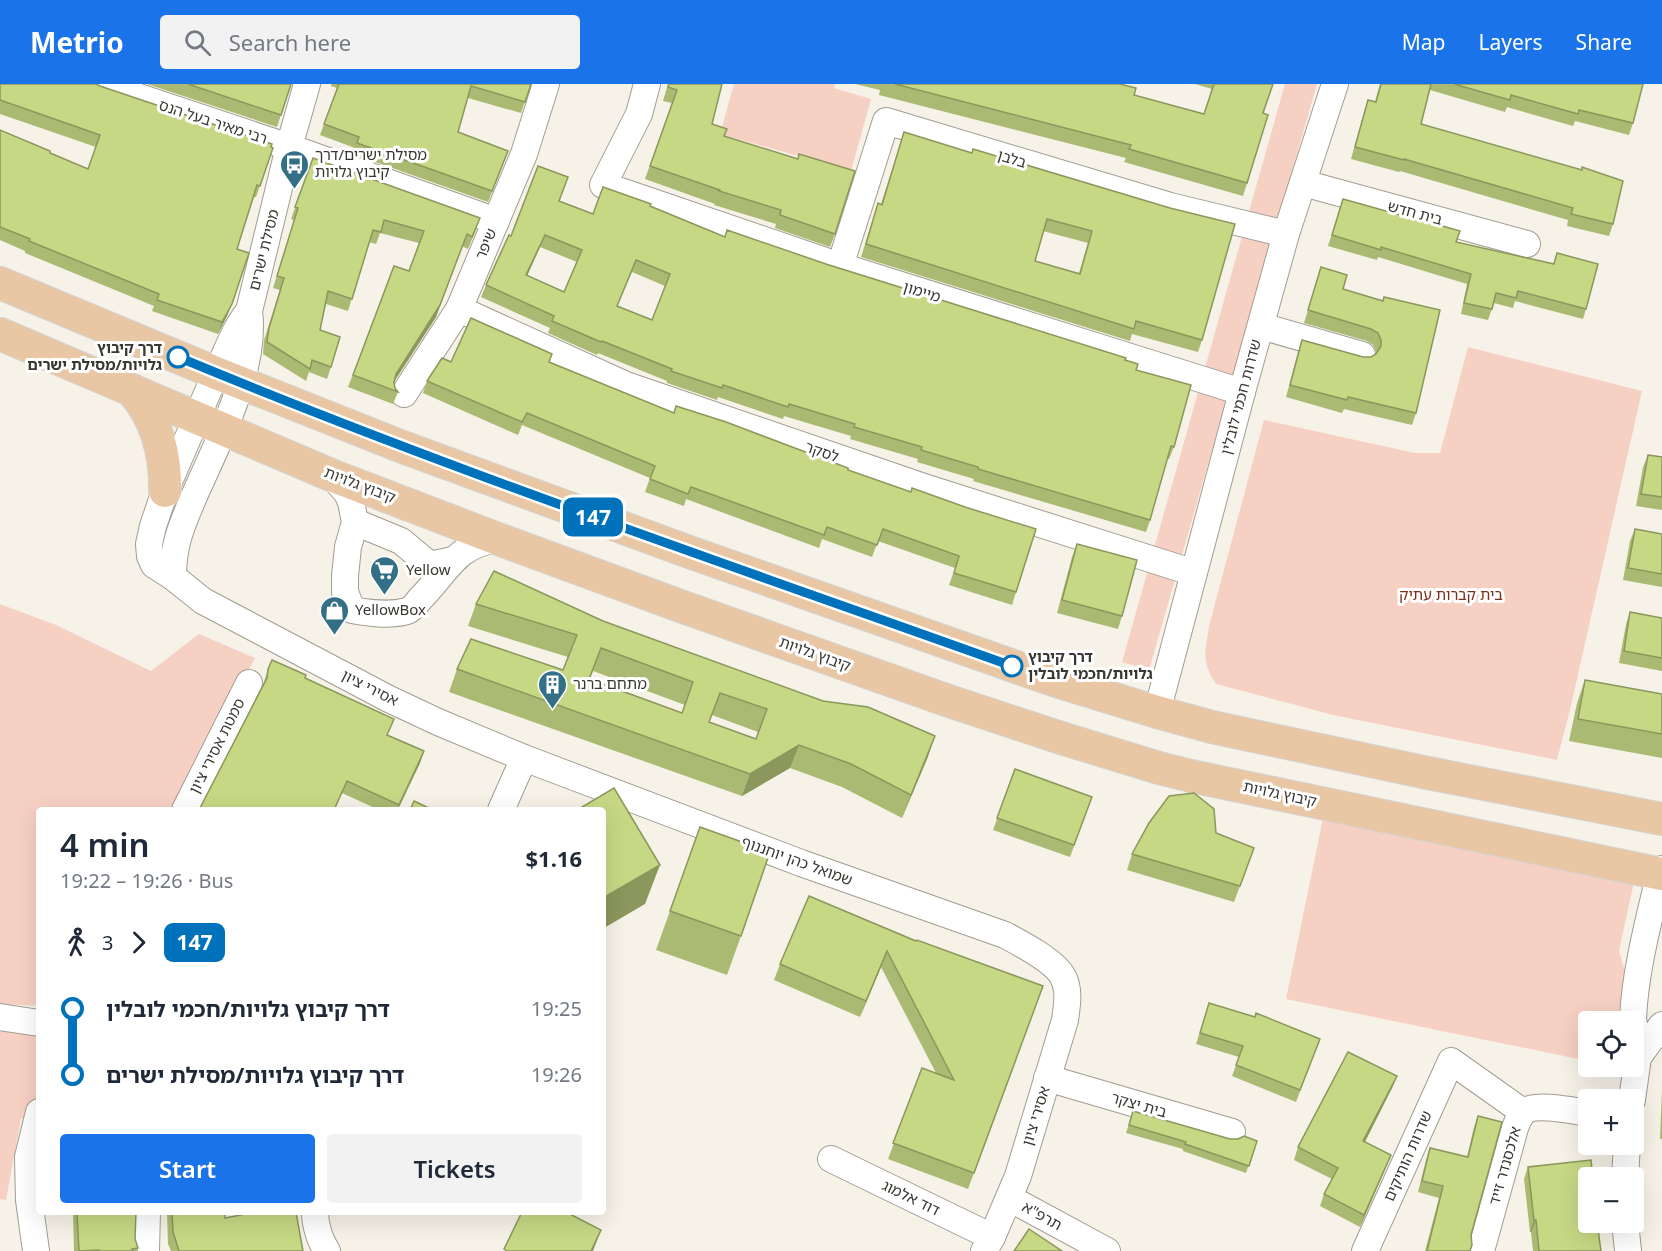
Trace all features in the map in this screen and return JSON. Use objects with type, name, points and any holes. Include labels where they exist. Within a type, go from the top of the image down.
[{"type":"main road","points":[[0,283],[400,446],[681,549],[1056,681],[1212,727],[1662,819]]},
{"type":"main road","name":"קיבוץ גלויות","points":[[0,334],[331,475],[683,607],[946,700],[1159,768],[1661,872]]},
{"type":"main road","points":[[130,389],[145,406],[153,423],[164,466],[165,491]]},
{"type":"street","name":"רבי מאיר בעל הנס","points":[[100,84],[289,147],[496,221]]},
{"type":"street","name":"מסילת ישרים","points":[[210,424],[251,325],[249,311],[289,147],[307,84]]},
{"type":"street","name":"שיפר","points":[[404,394],[459,309],[524,154],[546,84]]},
{"type":"street","name":"מיימון","points":[[647,84],[639,114],[603,184],[840,266],[1242,392]]},
{"type":"street","name":"שדרות חכמי לובלין","points":[[1157,712],[1286,234],[1335,84]]},
{"type":"street","name":"בלבן","points":[[840,266],[885,121],[1170,206],[1286,234]]},
{"type":"street","name":"בית חדש","points":[[1303,183],[1527,244]]},
{"type":"street","name":"לסקר","points":[[459,309],[626,385],[924,487],[1194,572]]},
{"type":"street","points":[[1261,326],[1362,355]]},
{"type":"street","points":[[172,577],[172,556],[210,424]]},
{"type":"street","name":"אסירי ציון","points":[[210,424],[165,491],[149,544],[150,556],[154,565],[203,601],[389,699],[524,758]]},
{"type":"street","points":[[331,475],[347,493],[355,522],[348,547],[345,576],[345,592],[352,610],[377,614],[409,610],[434,585],[453,560],[472,546],[498,539]]},
{"type":"street","points":[[355,522],[401,541],[430,565],[453,560]]},
{"type":"street","name":"סמטת אסירי ציון","points":[[187,807],[249,683]]},
{"type":"street","points":[[502,807],[524,758]]},
{"type":"street","name":"שמואל כהן יוחננוף","points":[[524,758],[801,863],[1005,935],[1028,947],[1062,975]]},
{"type":"street","points":[[1634,1011],[1640,966],[1661,872]]},
{"type":"street","name":"אסירי ציון","points":[[988,1244],[1018,1176],[1065,1020],[1066,988],[1062,975]]},
{"type":"street","points":[[0,1017],[36,1023]]},
{"type":"street","points":[[1637,1089],[1662,1025]]},
{"type":"street","name":"שדרות הותיקים","points":[[1365,1251],[1451,1061],[1523,1112]]},
{"type":"street","name":"בית יצקר","points":[[1047,1078],[1232,1132]]},
{"type":"street","name":"אלכסנדר זייד","points":[[1481,1251],[1515,1128],[1523,1112],[1533,1108],[1578,1112]]},
{"type":"street","points":[[36,1124],[28,1157],[29,1200],[36,1251]]},
{"type":"street","name":"דוד אלמוג","points":[[831,1159],[988,1244]]},
{"type":"street","name":"תרפ\"א","points":[[1009,1198],[1107,1251]]},
{"type":"street","points":[[147,1215],[147,1251]]},
{"type":"street","points":[[315,1215],[323,1245],[327,1251]]},
{"type":"street","points":[[1626,1233],[1628,1251]]},
{"type":"green space","points":[[734,84],[835,84],[834,88],[871,99],[851,171],[720,134]]},
{"type":"green space","points":[[1285,84],[1317,84],[1149,670],[1122,662]]},
{"type":"green space","name":"בית קברות עתיק","points":[[1468,347],[1642,391],[1557,760],[1333,715],[1216,684],[1206,662],[1209,626],[1264,420],[1415,453],[1440,453]]},
{"type":"green space","points":[[0,604],[56,625],[151,671],[199,634],[255,658],[179,807],[36,807],[36,1006],[0,1004]]},
{"type":"green space","points":[[1323,818],[1634,882],[1619,951],[1626,975],[1619,1011],[1578,1011],[1578,1059],[1286,999]]},
{"type":"green space","points":[[0,1024],[36,1030],[36,1104],[32,1119],[21,1118],[6,1200],[0,1199]]},
{"type":"building","points":[[0,84],[96,84],[272,144],[273,148],[260,186],[257,185],[237,249],[249,253],[232,304],[222,322],[157,300],[159,294],[0,227],[0,130],[88,169],[100,135],[0,100]]},
{"type":"building","points":[[188,84],[291,84],[281,115]]},
{"type":"building","points":[[339,84],[531,84],[525,102],[471,86],[458,132],[508,151],[492,191],[357,143],[359,137],[324,124]]},
{"type":"building","points":[[669,84],[722,84],[712,124],[727,129],[724,136],[798,159],[799,154],[855,171],[835,234],[780,215],[781,210],[650,166],[677,90],[668,87]]},
{"type":"building","points":[[895,84],[1120,84],[1136,88],[1134,95],[1204,114],[1214,84],[1273,84],[1263,113],[1268,115],[1247,183],[1129,149],[1131,145]]},
{"type":"building","points":[[1381,84],[1431,84],[1421,124],[1582,170],[1582,167],[1623,181],[1613,224],[1571,214],[1573,208],[1355,147],[1368,100],[1376,102]]},
{"type":"building","points":[[1454,84],[1643,84],[1633,123],[1579,110],[1578,114],[1511,95],[1510,100]]},
{"type":"building","points":[[904,132],[972,153],[973,149],[1170,208],[1235,224],[1202,340],[1136,321],[1134,329],[866,244],[878,203],[882,205]],"holes":[[[1047,219],[1092,231],[1080,274],[1035,261]]]},
{"type":"building","points":[[313,158],[480,218],[472,237],[467,234],[440,305],[396,374],[394,382],[398,392],[353,375],[394,266],[409,271],[424,231],[384,220],[381,232],[373,230],[352,299],[328,291],[320,330],[340,337],[331,367],[312,360],[310,369],[267,342],[284,278],[277,276],[298,208],[295,207]]},
{"type":"building","points":[[538,166],[568,177],[559,201],[593,214],[603,187],[651,204],[650,206],[725,237],[727,230],[826,264],[1126,358],[1125,360],[1138,364],[1136,370],[1191,385],[1150,520],[978,469],[978,467],[921,450],[922,447],[854,427],[855,424],[789,404],[788,407],[723,385],[722,388],[671,371],[672,369],[552,321],[554,316],[486,285],[509,235],[511,236]],"holes":[[[545,235],[582,250],[564,292],[526,275]],[[636,260],[670,274],[652,320],[617,306]]]},
{"type":"building","points":[[1343,199],[1460,231],[1456,242],[1554,264],[1557,253],[1598,264],[1586,309],[1518,291],[1516,298],[1496,293],[1492,309],[1464,303],[1471,274],[1332,235]]},
{"type":"building","points":[[1321,267],[1347,275],[1343,289],[1383,301],[1384,297],[1440,310],[1416,413],[1348,397],[1347,400],[1290,385],[1302,340],[1363,357],[1376,354],[1381,346],[1378,333],[1371,329],[1308,310]]},
{"type":"building","points":[[471,318],[552,354],[549,362],[674,413],[676,406],[726,422],[911,492],[912,488],[1036,529],[1016,592],[954,573],[959,556],[883,529],[877,545],[827,527],[824,535],[691,487],[688,494],[650,479],[655,466],[527,413],[522,422],[427,381],[442,358],[451,362]]},
{"type":"building","points":[[1648,455],[1662,457],[1662,497],[1641,494]]},
{"type":"building","points":[[1635,529],[1662,534],[1662,574],[1628,568]]},
{"type":"building","points":[[1077,544],[1137,560],[1122,616],[1062,600]]},
{"type":"building","points":[[494,571],[603,621],[823,701],[868,707],[935,736],[911,795],[851,764],[799,745],[750,774],[457,669],[471,639],[563,670],[577,635],[476,604]],"holes":[[[601,648],[693,682],[682,713],[589,679]],[[720,693],[767,709],[756,739],[709,722]]]},
{"type":"building","points":[[1630,612],[1662,618],[1662,658],[1624,651]]},
{"type":"building","points":[[272,660],[306,675],[305,678],[394,719],[387,735],[424,751],[399,805],[347,781],[335,807],[201,807],[267,678]]},
{"type":"building","points":[[1585,680],[1662,694],[1662,734],[1578,719]]},
{"type":"building","points":[[1015,769],[1092,797],[1074,845],[997,818]]},
{"type":"building","points":[[614,788],[660,865],[606,896],[606,807],[582,807]]},
{"type":"building","points":[[1194,793],[1214,809],[1216,833],[1254,848],[1240,886],[1132,854],[1149,823],[1169,796]]},
{"type":"building","points":[[414,801],[427,807],[411,807]]},
{"type":"building","points":[[700,827],[770,852],[741,936],[670,911]]},
{"type":"building","points":[[809,896],[916,941],[1043,986],[974,1173],[893,1143],[922,1068],[954,1080],[887,951],[866,1001],[780,964]]},
{"type":"building","points":[[1209,1003],[1255,1017],[1256,1013],[1320,1039],[1300,1090],[1236,1065],[1243,1046],[1200,1033]]},
{"type":"building","points":[[1348,1052],[1397,1076],[1363,1141],[1391,1155],[1364,1215],[1324,1194],[1338,1168],[1298,1147]]},
{"type":"building","points":[[1133,1111],[1230,1139],[1244,1136],[1257,1141],[1249,1166],[1185,1144],[1186,1142],[1129,1125]]},
{"type":"building","points":[[1478,1116],[1502,1122],[1471,1235],[1470,1251],[1427,1251],[1443,1186],[1422,1181],[1430,1148],[1468,1157]]},
{"type":"building","points":[[1591,1160],[1592,1167],[1578,1167],[1578,1233],[1599,1233],[1601,1251],[1539,1251],[1528,1167]]},
{"type":"building","points":[[77,1215],[136,1215],[135,1239],[138,1248],[132,1249],[133,1251],[79,1251]]},
{"type":"building","points":[[172,1215],[225,1215],[225,1218],[240,1215],[297,1215],[303,1251],[179,1251],[173,1232]]},
{"type":"building","points":[[521,1215],[572,1215],[601,1230],[591,1251],[507,1251],[504,1249]]},
{"type":"building","points":[[1029,1229],[1062,1251],[1014,1251]]},
{"type":"bus line","name":"147","points":[[178,357],[400,446],[692,553],[1012,666]]},
{"type":"place","name":"מסילת ישרים/דרך קיבוץ גלויות","points":[[294,190]]},
{"type":"place","name":"דרך קיבוץ גלויות/מסילת ישרים","points":[[178,357]]},
{"type":"place","name":"Yellow","points":[[385,596]]},
{"type":"place","name":"YellowBox","points":[[334,636]]},
{"type":"place","name":"דרך קיבוץ גלויות/חכמי לובלין","points":[[1012,666]]},
{"type":"place","name":"מתחם ברנר","points":[[552,710]]}]
